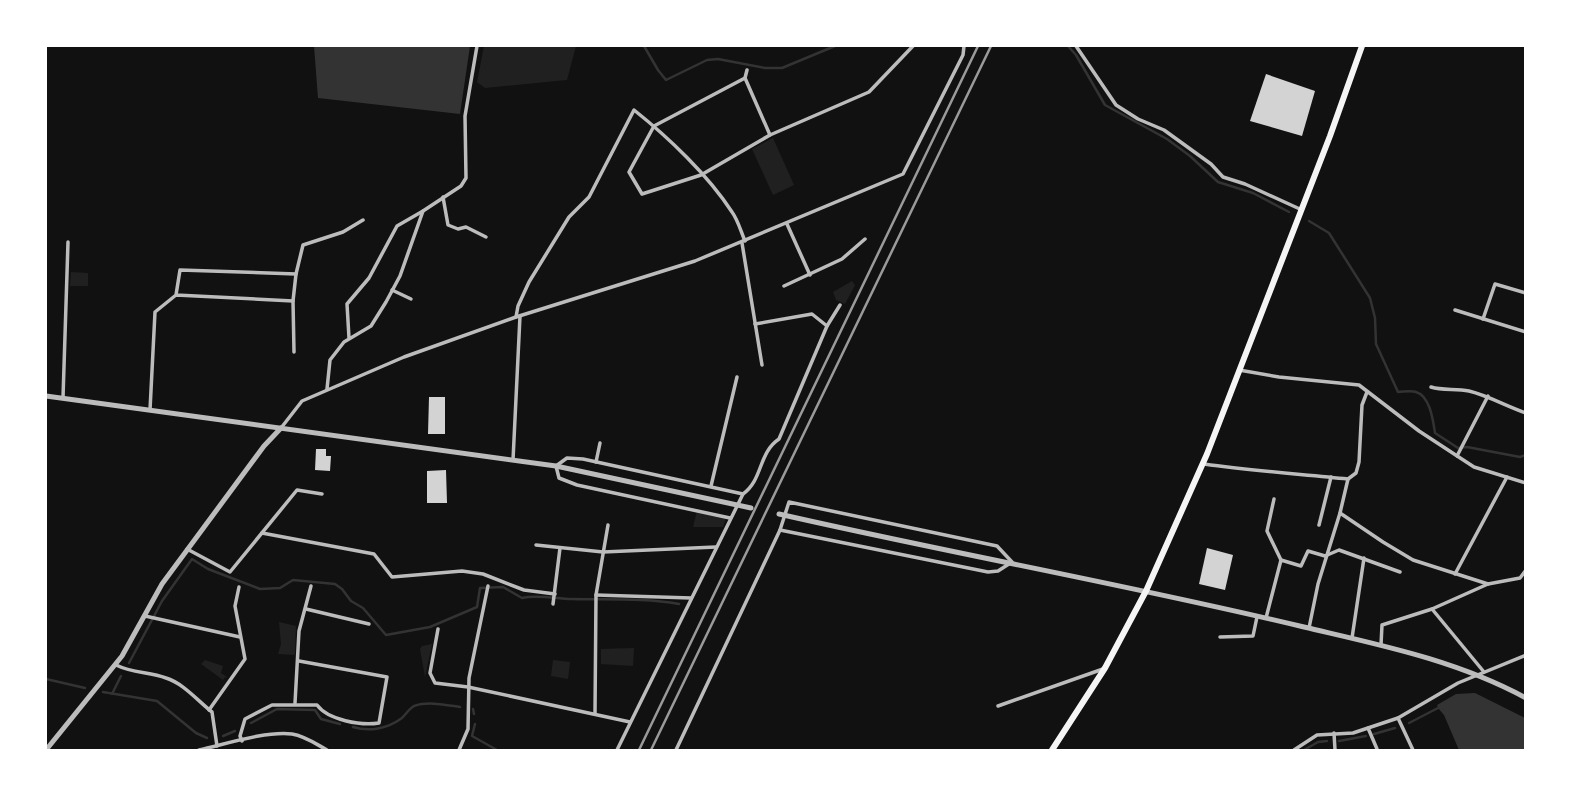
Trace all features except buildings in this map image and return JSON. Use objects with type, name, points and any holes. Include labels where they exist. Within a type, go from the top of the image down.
[{"type":"highway","points":[[1052,751],[1105,668],[1146,591],[1202,464],[1362,46]]},
{"type":"street","points":[[349,338],[346,304],[369,278],[397,226],[461,186],[466,178],[465,116],[477,46]]},
{"type":"street","points":[[745,78],[654,126],[629,172],[642,194],[701,175],[770,135],[869,92],[913,46]]},
{"type":"street","points":[[46,751],[116,665],[151,617],[162,584],[264,446],[302,401],[444,342],[695,261],[903,174],[963,55],[964,46]]},
{"type":"street","points":[[1076,46],[1116,105],[1138,119],[1164,130],[1211,164],[1223,177],[1301,209]]},
{"type":"street","points":[[747,70],[745,78],[770,135]]},
{"type":"street","points":[[513,460],[518,306],[528,282],[569,217],[589,197],[634,110],[654,126],[733,212],[744,242],[762,365]]},
{"type":"street","points":[[443,197],[448,225],[458,229],[466,227],[486,237]]},
{"type":"street","points":[[327,389],[330,360],[349,338],[371,326],[392,290],[415,239],[423,211]]},
{"type":"street","points":[[294,352],[293,301],[303,245],[344,232],[363,220]]},
{"type":"street","points":[[787,224],[810,275]]},
{"type":"street","points":[[785,286],[842,259],[865,239]]},
{"type":"street","points":[[62,398],[68,243]]},
{"type":"street","points":[[149,410],[155,312],[176,295],[180,270],[296,274]]},
{"type":"street","points":[[1483,319],[1495,284],[1525,293]]},
{"type":"street","points":[[392,290],[411,299]]},
{"type":"street","points":[[176,295],[293,301]]},
{"type":"street","points":[[617,751],[731,516],[742,495],[751,488],[769,446],[779,439],[827,326],[840,304]]},
{"type":"street","points":[[1455,310],[1525,332]]},
{"type":"street","points":[[755,324],[813,314],[827,326]]},
{"type":"street","points":[[1239,370],[1359,385],[1474,467],[1525,483]]},
{"type":"street","points":[[711,486],[737,377]]},
{"type":"street","points":[[1430,387],[1440,390],[1464,390],[1488,396],[1525,413]]},
{"type":"street","points":[[1309,628],[1348,479],[1356,473],[1360,462],[1362,405],[1367,392]]},
{"type":"street","points":[[46,396],[556,466],[751,508]]},
{"type":"street","points":[[1459,455],[1488,396]]},
{"type":"street","points":[[596,463],[600,443]]},
{"type":"street","points":[[556,466],[567,458],[711,486],[742,495]]},
{"type":"street","points":[[1202,464],[1265,473],[1348,479]]},
{"type":"street","points":[[1278,473],[1279,464]]},
{"type":"street","points":[[556,466],[559,478],[578,485],[731,516]]},
{"type":"street","points":[[1319,525],[1331,477]]},
{"type":"street","points":[[1455,574],[1507,477]]},
{"type":"street","points":[[187,549],[230,572],[297,490],[322,494]]},
{"type":"street","points":[[1266,618],[1281,559],[1267,531],[1274,499]]},
{"type":"street","points":[[676,751],[780,530],[789,502],[997,546],[1012,562]]},
{"type":"street","points":[[1340,513],[1413,560],[1488,584]]},
{"type":"street","points":[[779,514],[1258,615],[1381,645],[1478,676],[1525,698]]},
{"type":"street","points":[[595,713],[596,595],[608,525]]},
{"type":"street","points":[[780,530],[988,572],[998,571],[1012,562]]},
{"type":"street","points":[[262,533],[374,554],[392,577],[462,571],[483,574],[524,590],[554,594]]},
{"type":"street","points":[[536,545],[603,552],[716,547]]},
{"type":"street","points":[[554,604],[560,548]]},
{"type":"street","points":[[1281,559],[1301,566],[1308,551],[1327,555],[1339,550],[1400,572]]},
{"type":"street","points":[[1352,638],[1364,558]]},
{"type":"street","points":[[1381,645],[1382,625],[1432,609],[1488,584],[1524,577],[1525,570]]},
{"type":"street","points":[[295,703],[299,631],[311,586]]},
{"type":"street","points":[[459,751],[468,729],[468,687],[488,586]]},
{"type":"street","points":[[209,710],[245,659],[235,606],[239,587]]},
{"type":"street","points":[[596,595],[691,598]]},
{"type":"street","points":[[305,609],[369,624]]},
{"type":"street","points":[[1432,609],[1485,673]]},
{"type":"street","points":[[1220,637],[1253,636],[1258,615]]},
{"type":"street","points":[[151,617],[240,637]]},
{"type":"street","points":[[438,629],[430,673],[435,683],[468,687],[630,722]]},
{"type":"street","points":[[1294,751],[1317,734],[1353,733],[1398,718],[1458,683],[1525,655]]},
{"type":"street","points":[[242,741],[240,736],[245,719],[272,705],[317,705],[324,713],[369,724],[379,723],[387,677],[299,661]]},
{"type":"street","points":[[116,665],[168,678],[212,712],[217,746]]},
{"type":"street","points":[[998,706],[1105,668]]},
{"type":"street","points":[[1398,718],[1413,751]]},
{"type":"street","points":[[1368,728],[1377,749]]},
{"type":"street","points":[[1334,733],[1335,751]]},
{"type":"street","points":[[199,751],[242,741],[293,734],[306,738],[327,751]]},
{"type":"shaded area","points":[[314,46],[470,46],[460,114],[318,98]]},
{"type":"shaded area","points":[[484,46],[576,46],[567,80],[485,88],[477,82]]},
{"type":"shaded area","points":[[773,138],[794,185],[773,195],[752,149]]},
{"type":"shaded area","points":[[71,272],[88,273],[88,286],[70,286]]},
{"type":"shaded area","points":[[852,281],[855,285],[845,304],[836,300],[833,292]]},
{"type":"shaded area","points":[[697,511],[726,518],[723,527],[693,527]]},
{"type":"shaded area","points":[[279,622],[296,626],[295,655],[278,654],[281,644]]},
{"type":"shaded area","points":[[432,644],[425,677],[420,649]]},
{"type":"shaded area","points":[[634,648],[633,666],[601,664],[601,649]]},
{"type":"shaded area","points":[[205,660],[223,666],[221,673],[227,677],[223,680],[201,664]]},
{"type":"shaded area","points":[[553,660],[570,662],[568,679],[551,676]]},
{"type":"shaded area","points":[[1475,693],[1525,718],[1525,750],[1459,750],[1437,705],[1456,694]]},
{"type":"waterway","points":[[644,46],[666,80],[707,60],[718,59],[765,68],[782,68],[835,46]]},
{"type":"waterway","points":[[1068,46],[1105,105],[1167,139],[1218,182],[1253,193],[1289,212]]},
{"type":"waterway","points":[[1309,221],[1329,233],[1370,298],[1375,318],[1376,344],[1398,392],[1414,391],[1425,398],[1435,433],[1458,448],[1467,447],[1520,457],[1526,455]]},
{"type":"waterway","points":[[129,663],[162,601],[192,559],[208,569],[260,589],[280,588],[293,580],[335,584],[351,601],[363,608],[386,635],[430,627],[477,607],[480,588],[503,587],[522,598],[639,600],[679,604]]},
{"type":"waterway","points":[[112,694],[121,676]]},
{"type":"waterway","points":[[46,679],[85,688]]},
{"type":"waterway","points":[[103,692],[157,701],[196,733],[207,738]]},
{"type":"waterway","points":[[353,727],[384,727],[396,722],[412,707],[419,705],[460,707]]},
{"type":"waterway","points":[[1409,723],[1438,708]]},
{"type":"waterway","points":[[251,723],[277,709],[315,710],[321,719],[340,724]]},
{"type":"waterway","points":[[473,709],[474,714]]},
{"type":"waterway","points":[[475,724],[472,736],[497,750]]},
{"type":"waterway","points":[[1374,734],[1395,728]]},
{"type":"waterway","points":[[223,736],[235,731]]},
{"type":"waterway","points":[[1339,741],[1366,736]]},
{"type":"waterway","points":[[1304,750],[1318,742],[1327,741]]},
{"type":"railway","points":[[639,750],[978,46]]},
{"type":"railway","points":[[651,750],[991,46]]}]
